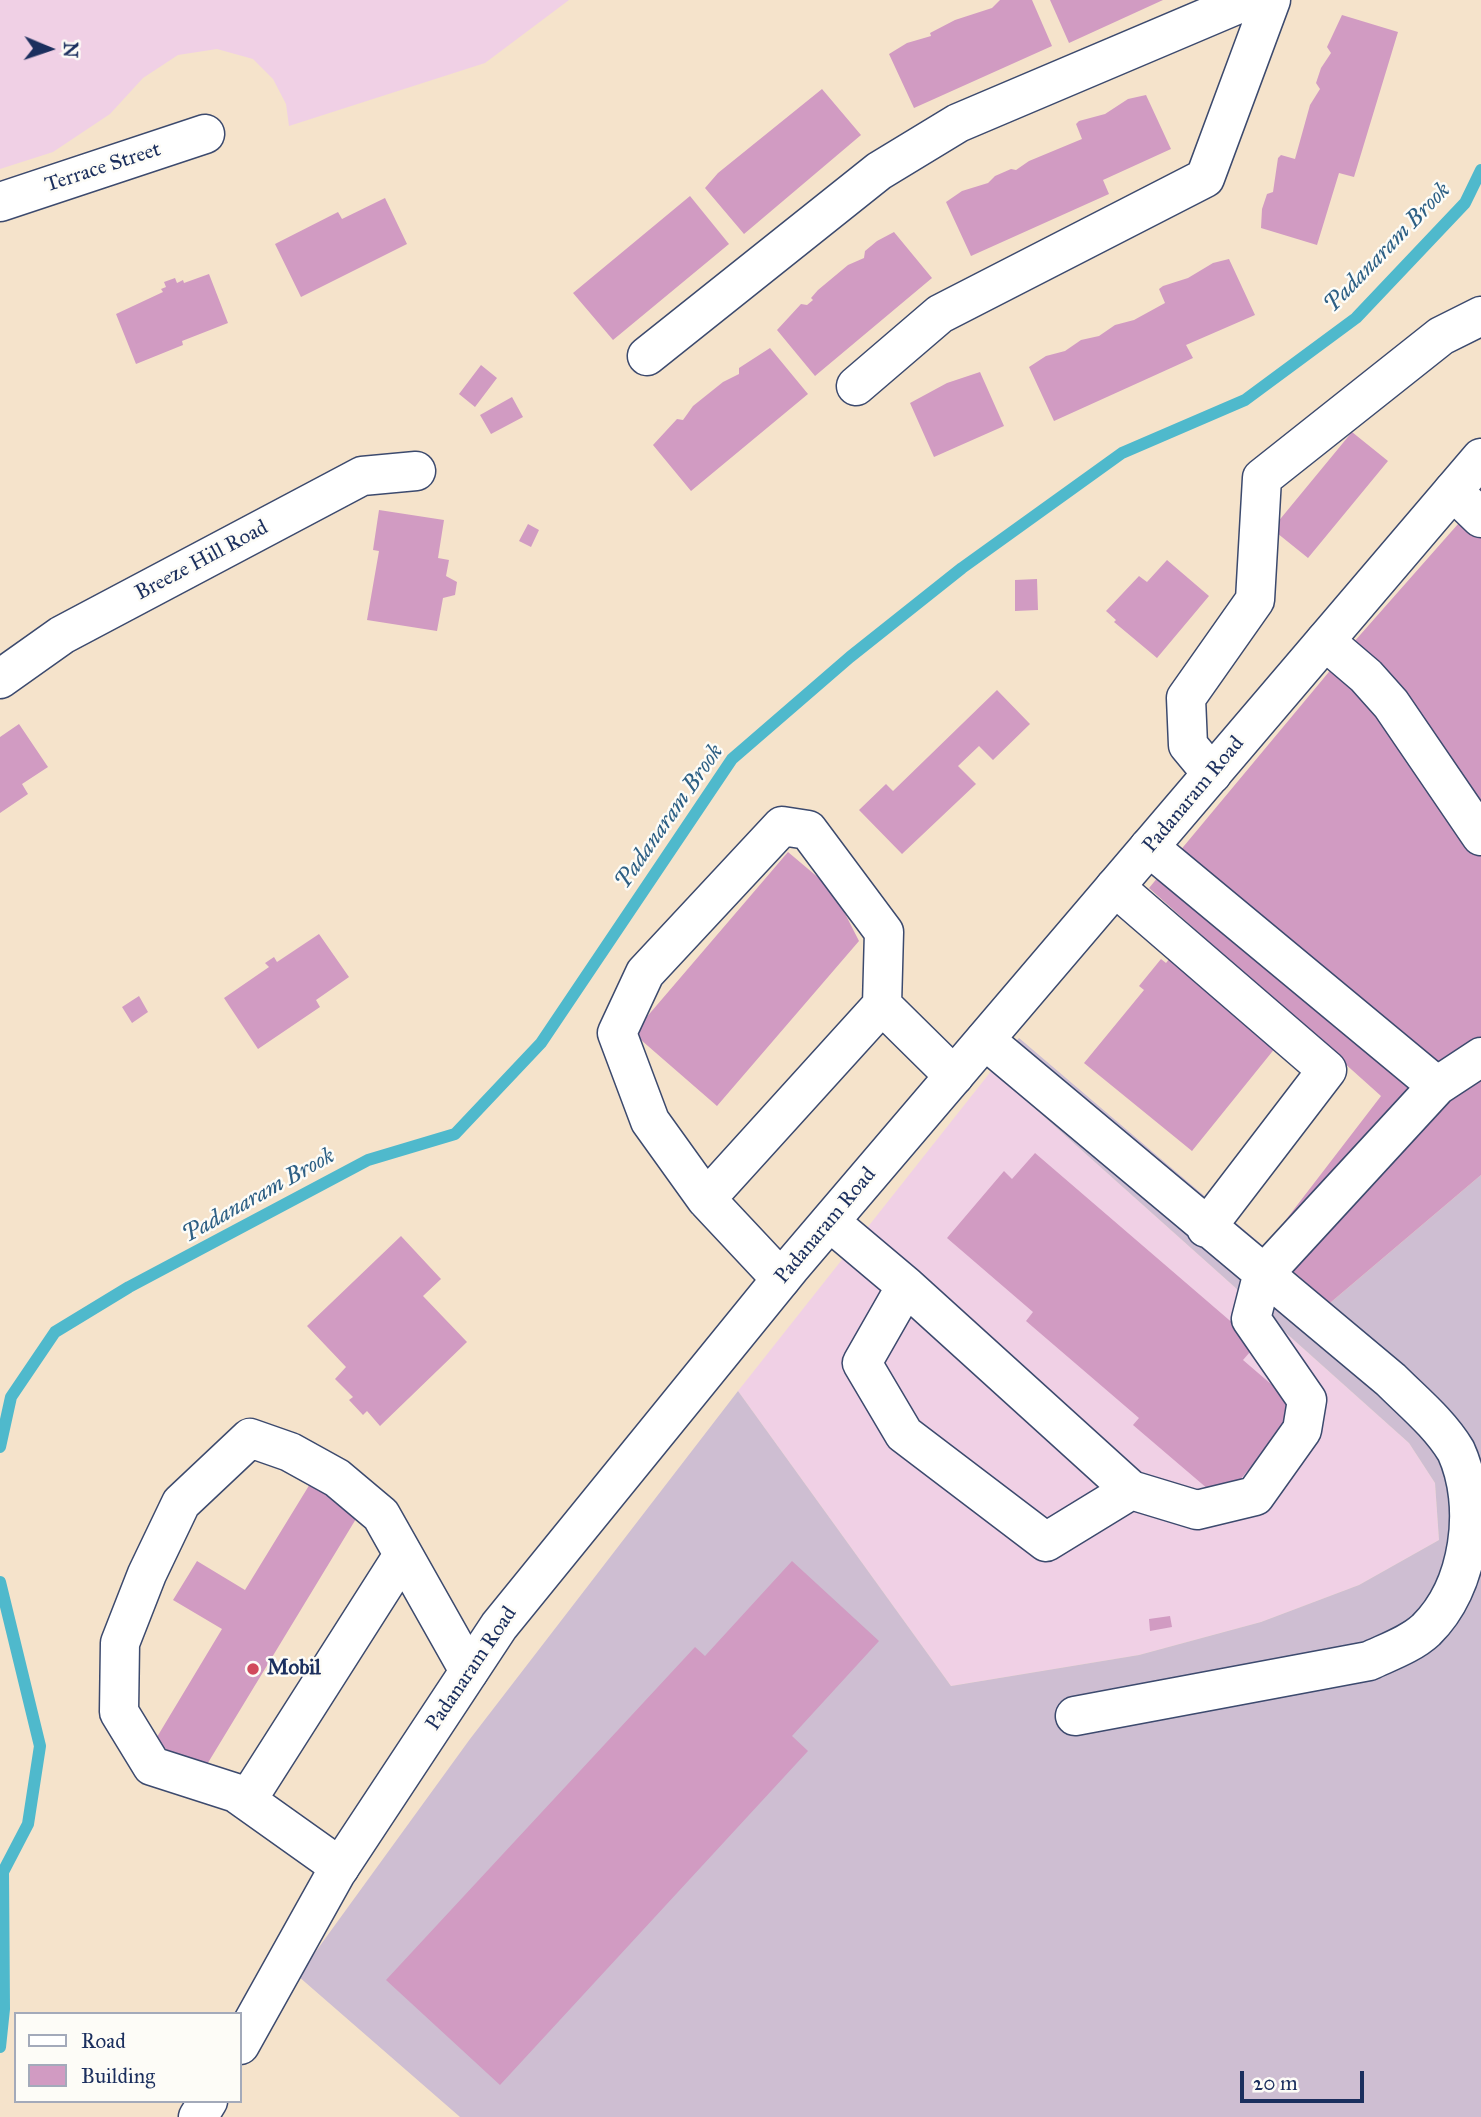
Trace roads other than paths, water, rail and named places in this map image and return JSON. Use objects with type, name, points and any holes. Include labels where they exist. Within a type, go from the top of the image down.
[{"type":"main road","points":[[647,356],[879,171],[958,123],[1248,0]]},
{"type":"main road","points":[[856,386],[940,314],[1205,178],[1271,0]]},
{"type":"main road","name":"Terrace Street","points":[[0,202],[205,134]]},
{"type":"main road","points":[[1212,774],[1188,745],[1186,698],[1255,600],[1262,478],[1441,336],[1481,316]]},
{"type":"main road","name":"Padanaram Road","points":[[242,2041],[340,1867],[499,1626],[781,1279],[1481,458]]},
{"type":"main road","name":"Breeze Hill Road","points":[[0,679],[62,635],[362,476],[416,471]]},
{"type":"main road","points":[[1453,491],[1481,518]]},
{"type":"main road","points":[[1325,641],[1366,676],[1391,704],[1481,836]]},
{"type":"main road","points":[[706,1199],[882,1005],[884,932],[808,830],[782,826],[645,973],[617,1033],[650,1121],[706,1199],[781,1279]]},
{"type":"main road","points":[[1149,847],[1437,1086]]},
{"type":"main road","points":[[1115,887],[1327,1070],[1206,1228]]},
{"type":"main road","points":[[882,1005],[954,1076]]},
{"type":"main road","points":[[985,1040],[1262,1276],[1391,1380],[1440,1428],[1457,1453],[1468,1479],[1472,1530],[1464,1567],[1450,1601],[1424,1631],[1369,1661],[1075,1716]]},
{"type":"main road","points":[[830,1222],[906,1286],[1131,1490],[1196,1510],[1255,1496],[1302,1430],[1307,1400],[1251,1319],[1262,1276],[1437,1086],[1481,1057]]},
{"type":"main road","points":[[906,1286],[862,1363],[904,1434],[1046,1542],[1131,1490]]},
{"type":"main road","points":[[340,1867],[236,1793],[152,1766],[119,1712],[120,1643],[147,1574],[181,1503],[250,1438],[290,1452],[337,1478],[381,1515],[469,1671]]},
{"type":"main road","points":[[247,1800],[403,1555]]},
{"type":"waterway","name":"Padanaram Brook","points":[[0,1447],[11,1397],[55,1332],[129,1287],[368,1160],[455,1134],[541,1043],[732,759],[850,657],[962,568],[1122,453],[1245,400],[1356,318],[1465,203],[1481,170]]},
{"type":"waterway","name":"Padanaram Brook","points":[[0,1582],[40,1746],[28,1824],[3,1872],[4,2009],[0,2047]]},
{"type":"place","name":"Mobil","points":[[253,1669]]}]
